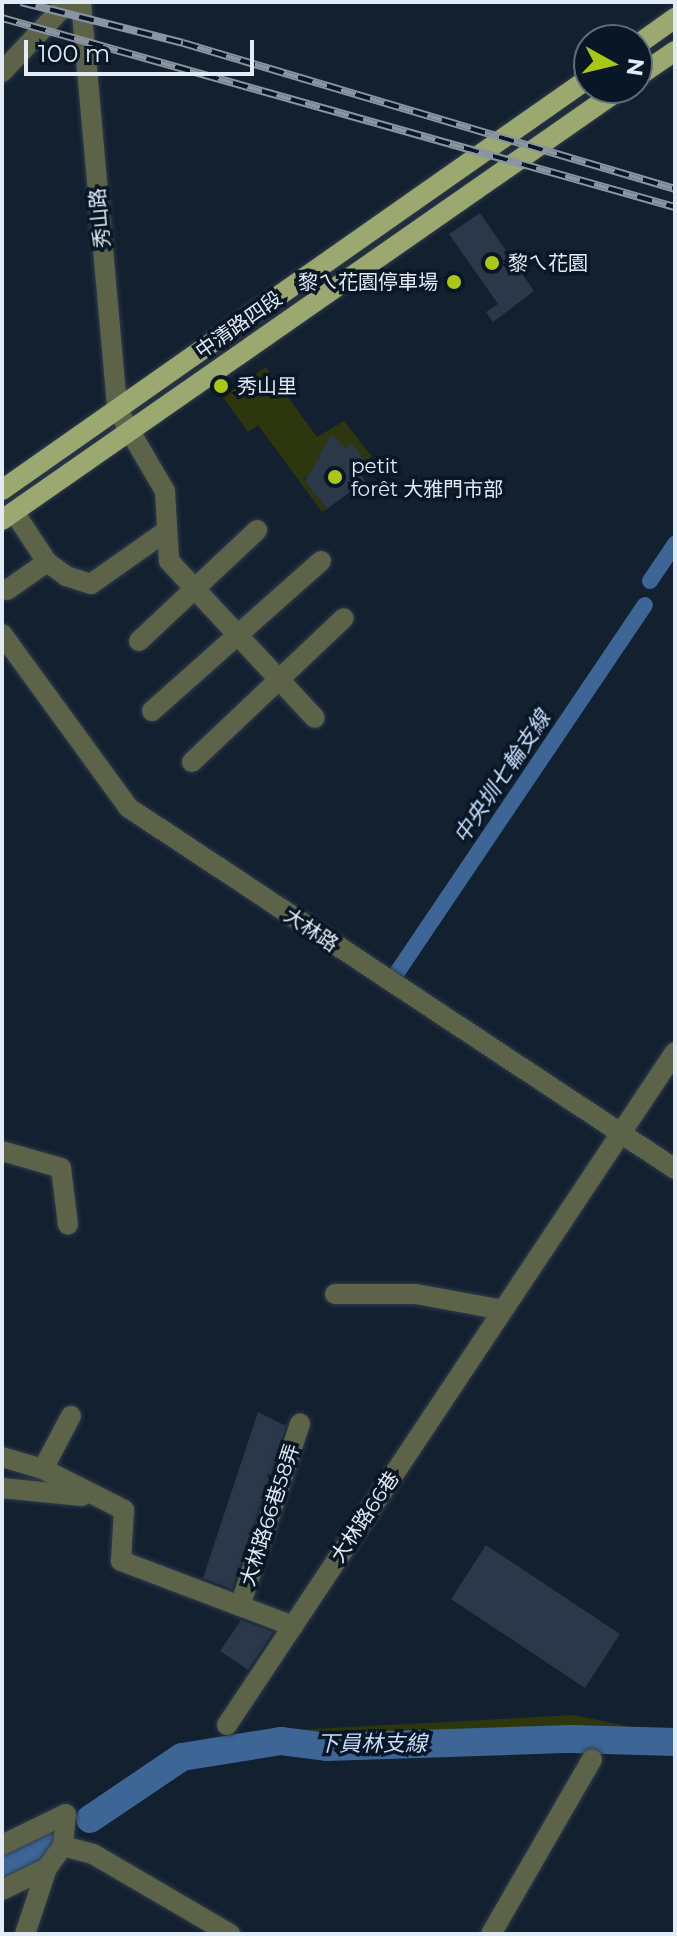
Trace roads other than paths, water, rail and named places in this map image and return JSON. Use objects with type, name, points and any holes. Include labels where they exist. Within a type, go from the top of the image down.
[{"type":"main road","points":[[653,34],[675,18]]},
{"type":"main road","points":[[653,66],[675,51]]},
{"type":"main road","name":"中清路四段","points":[[2,490],[573,89]]},
{"type":"main road","name":"中清路四段","points":[[8,516],[599,104]]},
{"type":"street","points":[[2,72],[68,2]]},
{"type":"street","name":"秀山路","points":[[81,2],[117,409],[165,491],[169,561],[315,718]]},
{"type":"street","points":[[8,516],[47,562],[66,576],[91,584],[166,531]]},
{"type":"street","points":[[139,641],[257,530]]},
{"type":"street","points":[[152,711],[321,561]]},
{"type":"street","points":[[7,590],[47,562]]},
{"type":"street","points":[[192,762],[344,618]]},
{"type":"street","name":"大林路","points":[[2,634],[129,808],[675,1169]]},
{"type":"street","name":"大林路66巷","points":[[227,1725],[675,1052]]},
{"type":"street","points":[[2,1151],[61,1168],[68,1225]]},
{"type":"street","points":[[335,1294],[416,1294],[503,1310]]},
{"type":"street","points":[[43,1469],[71,1416]]},
{"type":"street","name":"大林路66巷58弄","points":[[240,1606],[300,1424]]},
{"type":"street","name":"大林路66巷58弄","points":[[2,1457],[43,1469],[91,1497],[124,1510],[121,1561],[293,1626]]},
{"type":"street","name":"大林路66巷58弄","points":[[2,1488],[91,1497]]},
{"type":"street","points":[[491,1934],[592,1759]]},
{"type":"street","points":[[2,1845],[66,1814],[63,1846],[47,1868],[25,1934]]},
{"type":"street","points":[[63,1846],[93,1854],[230,1934]]},
{"type":"street","points":[[2,1890],[47,1868]]},
{"type":"waterway","points":[[650,581],[675,544]]},
{"type":"waterway","name":"中央圳七輪支線","points":[[396,974],[645,605]]},
{"type":"waterway","name":"下員林支線","points":[[90,1819],[182,1757],[281,1741],[327,1747],[572,1739],[675,1742]]},
{"type":"waterway","name":"下員林支線","points":[[2,1866],[52,1841]]},
{"type":"railway","points":[[21,2],[183,43],[675,189]]},
{"type":"railway","points":[[2,18],[675,207]]},
{"type":"place","name":"黎ㄟ花園","points":[[492,263]]},
{"type":"place","name":"黎ㄟ花園停車場","points":[[454,282]]},
{"type":"place","name":"秀山里","points":[[221,386]]},
{"type":"place","name":"petit forêt 大雅門市部","points":[[335,477]]}]
